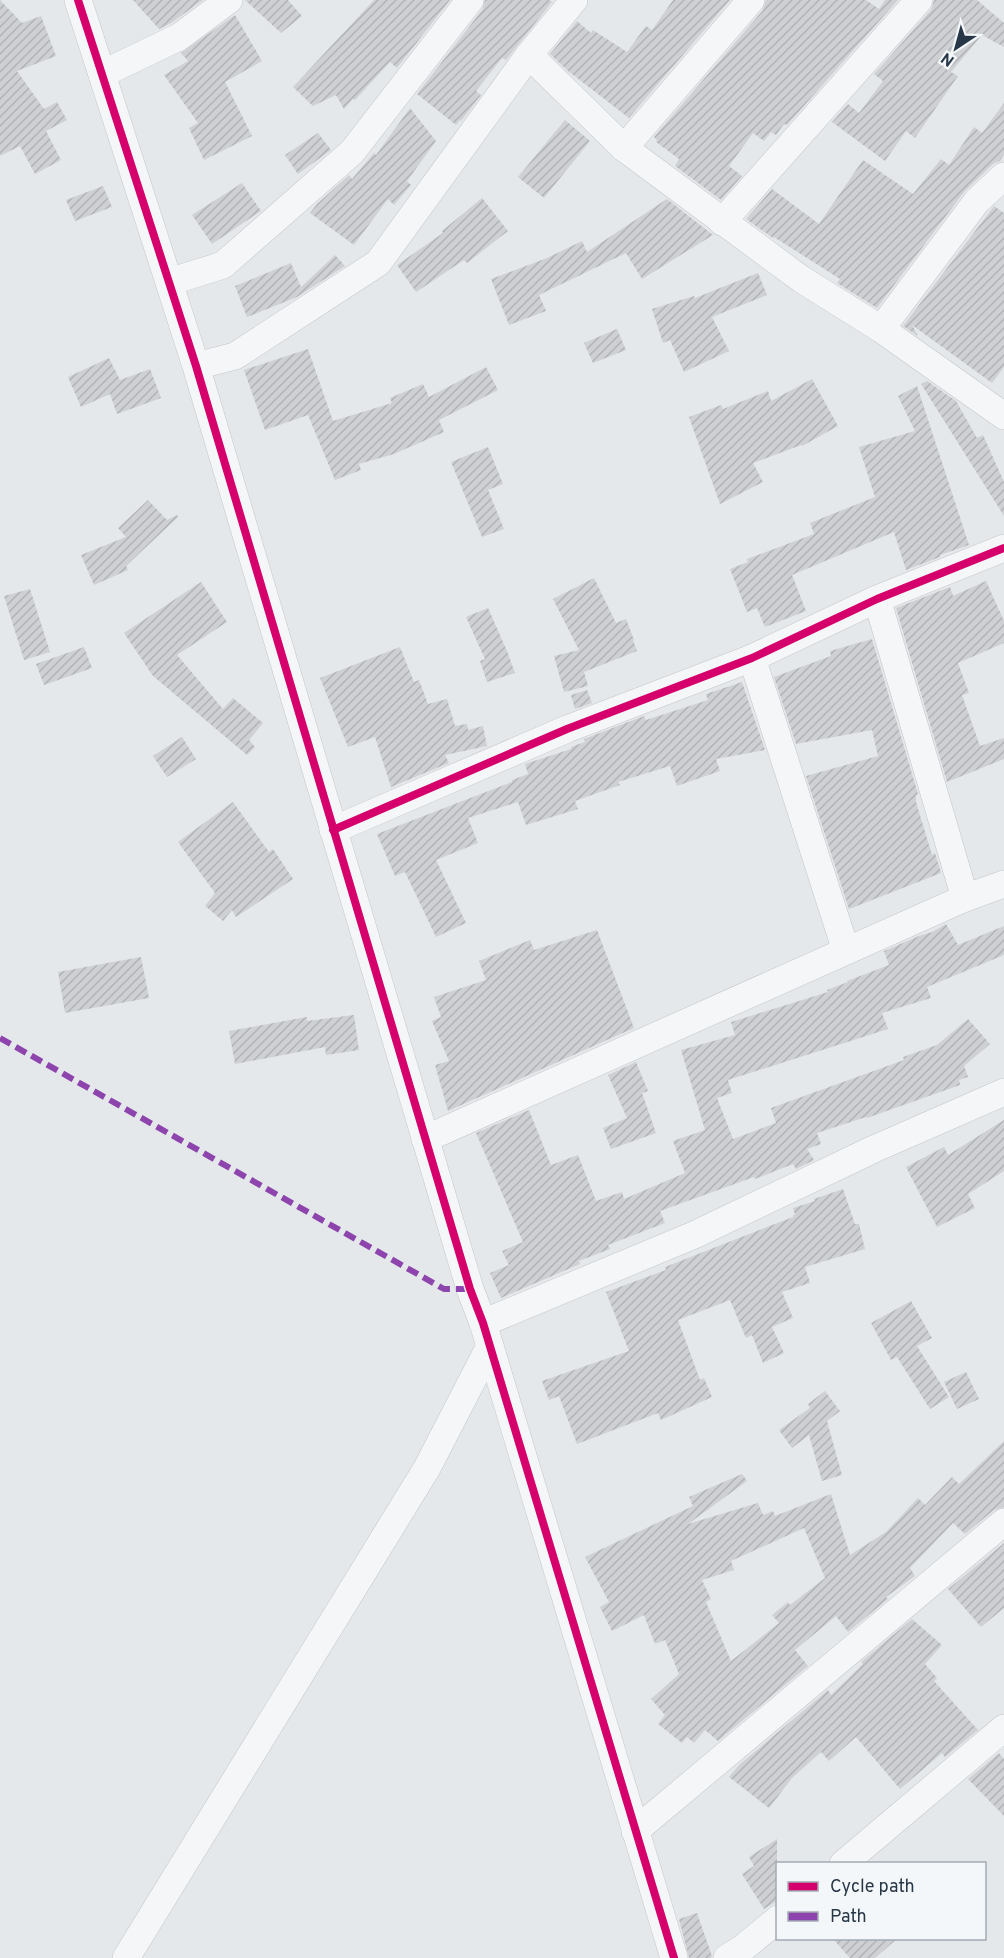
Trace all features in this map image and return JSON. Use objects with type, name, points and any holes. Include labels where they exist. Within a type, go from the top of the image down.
[{"type":"street","points":[[78,0],[196,366],[470,1289],[487,1334],[674,1958]]},
{"type":"street","points":[[102,74],[179,37],[229,0]]},
{"type":"street","points":[[169,282],[223,265],[352,152],[470,0]]},
{"type":"street","points":[[196,366],[235,356],[378,263],[529,55],[574,0]]},
{"type":"street","points":[[624,148],[751,0]]},
{"type":"street","points":[[723,222],[919,0]]},
{"type":"street","points":[[529,55],[624,148],[801,279],[881,329],[1004,416]]},
{"type":"street","points":[[881,329],[977,201],[1004,176]]},
{"type":"street","points":[[333,830],[567,729],[752,658],[877,599],[1004,548]]},
{"type":"street","points":[[877,599],[965,898]]},
{"type":"street","points":[[752,658],[846,951]]},
{"type":"street","points":[[425,1139],[965,898],[1004,884]]},
{"type":"street","points":[[126,1958],[427,1468],[487,1334],[874,1149],[1004,1092]]},
{"type":"street","points":[[635,1831],[1004,1522]]},
{"type":"street","points":[[844,1862],[1004,1728]]},
{"type":"street","points":[[727,1958],[743,1948],[776,1920]]},
{"type":"building","points":[[0,0],[22,23],[41,16],[56,56],[17,71],[44,109],[57,102],[67,120],[46,131],[61,160],[35,174],[20,146],[0,156]]},
{"type":"building","points":[[133,0],[203,0],[159,29]]},
{"type":"building","points":[[245,0],[288,0],[302,16],[281,33]]},
{"type":"building","points":[[374,0],[450,0],[397,68],[390,62],[344,109],[336,95],[313,106],[293,87]]},
{"type":"building","points":[[485,0],[549,0],[552,2],[506,60],[502,58],[476,91],[481,95],[456,125],[417,94],[482,10]]},
{"type":"building","points":[[673,0],[730,0],[629,118],[568,71],[550,54],[577,21],[591,33],[593,30],[627,52],[646,26],[652,30]]},
{"type":"building","points":[[766,0],[866,0],[879,9],[885,0],[898,0],[787,125],[784,124],[776,135],[771,132],[764,141],[753,133],[729,166],[742,176],[721,200],[675,166],[679,159],[656,142],[654,137],[763,10]]},
{"type":"building","points":[[934,0],[977,0],[1004,23],[1004,47],[982,35],[951,72],[958,76],[915,138],[906,131],[885,161],[832,122],[848,104],[859,113],[883,81],[874,74],[931,10]]},
{"type":"building","points":[[235,15],[262,61],[225,82],[252,136],[204,160],[189,128],[198,123],[164,75],[188,61],[181,53]]},
{"type":"building","points":[[1004,103],[1004,155],[964,192],[877,308],[837,283],[840,279],[746,219],[772,189],[819,224],[863,160],[913,194],[941,159],[949,165],[974,127],[982,133]]},
{"type":"building","points":[[410,108],[436,141],[407,181],[411,185],[394,205],[388,199],[354,245],[310,213],[349,175],[352,179],[374,153],[376,155]]},
{"type":"building","points":[[565,120],[590,141],[544,198],[518,177]]},
{"type":"building","points":[[318,133],[331,150],[298,174],[285,155]]},
{"type":"building","points":[[242,183],[261,211],[212,244],[192,215]]},
{"type":"building","points":[[103,186],[112,207],[75,221],[66,200]]},
{"type":"building","points":[[482,198],[508,231],[467,263],[464,260],[416,292],[397,265],[443,233],[442,231]]},
{"type":"building","points":[[667,199],[713,235],[642,279],[626,253],[539,295],[546,311],[509,325],[491,279],[547,258],[582,241],[587,252]]},
{"type":"building","points":[[994,206],[1004,213],[1004,367],[992,383],[912,325],[918,336],[903,326]]},
{"type":"building","points":[[335,255],[345,266],[297,297],[247,317],[235,286],[291,263],[301,287]]},
{"type":"building","points":[[758,273],[767,295],[712,317],[729,351],[684,372],[670,340],[663,343],[652,309],[694,296],[695,298]]},
{"type":"building","points":[[617,329],[626,350],[593,363],[584,343]]},
{"type":"building","points":[[308,349],[333,421],[392,403],[390,398],[423,384],[429,397],[486,367],[498,390],[439,420],[444,432],[394,454],[359,464],[361,470],[335,480],[308,415],[265,430],[244,370]]},
{"type":"building","points":[[109,358],[120,380],[150,369],[161,398],[117,414],[110,394],[81,407],[68,377]]},
{"type":"building","points":[[812,379],[838,426],[802,446],[753,463],[763,482],[720,504],[689,417],[721,405],[723,409],[768,391],[771,401]]},
{"type":"building","points":[[927,381],[956,401],[977,438],[983,435],[1004,482],[1004,516],[921,384]]},
{"type":"building","points":[[917,386],[969,545],[906,570],[894,532],[792,575],[806,611],[765,627],[757,608],[747,612],[730,569],[748,562],[747,559],[814,534],[810,523],[875,497],[859,447],[915,431],[898,396]]},
{"type":"building","points":[[488,447],[503,484],[488,490],[504,529],[482,537],[451,462]]},
{"type":"building","points":[[148,500],[167,520],[177,515],[178,517],[126,566],[128,570],[94,585],[81,555],[126,537],[118,528]]},
{"type":"building","points":[[594,578],[616,623],[626,619],[637,651],[584,672],[588,686],[564,692],[554,656],[579,650],[553,599]]},
{"type":"building","points":[[986,581],[1004,621],[1004,643],[958,663],[969,693],[962,695],[980,746],[1004,738],[1004,759],[947,782],[896,608],[950,587],[953,596]]},
{"type":"building","points":[[201,582],[227,622],[177,655],[223,709],[233,698],[263,723],[249,740],[255,747],[247,755],[153,676],[124,633]]},
{"type":"building","points":[[30,589],[50,652],[24,660],[4,596]]},
{"type":"building","points":[[488,608],[515,673],[487,682],[480,661],[485,659],[466,617]]},
{"type":"building","points":[[872,639],[918,794],[916,802],[932,855],[935,853],[941,873],[849,909],[806,776],[878,756],[872,730],[796,744],[774,677],[831,656],[830,651]]},
{"type":"building","points":[[84,647],[92,668],[44,685],[36,664]]},
{"type":"building","points":[[400,647],[414,682],[419,680],[428,704],[447,699],[455,726],[467,724],[468,730],[483,726],[487,746],[445,755],[449,763],[391,787],[375,737],[348,747],[320,678]]},
{"type":"building","points":[[742,682],[765,750],[716,759],[720,771],[677,786],[670,766],[618,782],[620,785],[575,801],[578,809],[526,825],[518,802],[468,818],[478,843],[436,860],[466,923],[436,937],[405,872],[395,876],[377,834],[512,782],[528,774],[525,764],[571,749],[585,742],[584,739],[644,716],[646,720],[708,700],[706,694]]},
{"type":"building","points":[[587,690],[592,703],[575,709],[571,695]]},
{"type":"building","points":[[182,737],[196,759],[167,777],[153,756]]},
{"type":"building","points":[[233,802],[269,852],[273,849],[293,879],[236,917],[232,910],[223,921],[205,906],[215,893],[178,842]]},
{"type":"building","points":[[946,924],[958,945],[1004,926],[1004,955],[927,987],[931,998],[882,1013],[888,1029],[728,1080],[732,1093],[717,1098],[733,1139],[776,1123],[771,1108],[904,1060],[903,1057],[937,1045],[968,1019],[990,1044],[964,1066],[968,1077],[959,1080],[960,1085],[817,1133],[821,1144],[807,1149],[814,1160],[796,1169],[793,1164],[660,1211],[665,1223],[608,1245],[610,1249],[579,1261],[580,1264],[501,1298],[490,1273],[509,1265],[502,1251],[523,1242],[476,1133],[529,1110],[551,1165],[578,1155],[596,1201],[622,1192],[624,1199],[685,1173],[673,1141],[705,1130],[681,1050],[735,1035],[731,1022],[828,992],[827,990],[847,981],[889,965],[884,951]]},
{"type":"building","points":[[597,930],[634,1028],[448,1111],[435,1065],[449,1061],[432,1021],[441,1017],[434,997],[486,980],[479,961],[530,940],[534,950]]},
{"type":"building","points":[[141,957],[149,998],[65,1013],[58,972]]},
{"type":"building","points":[[354,1015],[359,1050],[326,1055],[325,1047],[235,1064],[229,1031],[307,1017],[307,1021]]},
{"type":"building","points":[[636,1062],[648,1091],[642,1093],[656,1133],[611,1149],[603,1128],[627,1118],[608,1075]]},
{"type":"building","points":[[1004,1120],[1004,1171],[968,1194],[975,1208],[937,1227],[906,1167],[944,1147],[948,1155]]},
{"type":"building","points":[[843,1189],[855,1224],[859,1224],[865,1249],[805,1267],[810,1283],[782,1292],[793,1318],[772,1327],[784,1353],[763,1363],[752,1335],[746,1338],[730,1300],[678,1320],[700,1380],[704,1378],[712,1397],[661,1420],[658,1413],[577,1444],[559,1396],[549,1400],[542,1381],[629,1351],[606,1292],[666,1270],[665,1267],[793,1217],[795,1215],[793,1208]]},
{"type":"building","points":[[911,1301],[932,1338],[917,1346],[949,1397],[930,1409],[897,1357],[891,1360],[871,1323]]},
{"type":"building","points":[[966,1372],[979,1399],[957,1409],[944,1382]]},
{"type":"building","points":[[825,1391],[840,1411],[827,1421],[842,1475],[822,1481],[809,1435],[792,1448],[779,1430],[810,1408],[808,1404]]},
{"type":"building","points":[[1004,1441],[1004,1507],[994,1510],[965,1534],[953,1523],[910,1568],[915,1576],[886,1597],[888,1599],[848,1632],[836,1616],[795,1650],[808,1666],[718,1741],[705,1730],[694,1743],[687,1737],[682,1743],[658,1724],[665,1715],[651,1699],[679,1674],[665,1640],[655,1644],[644,1615],[612,1631],[600,1607],[609,1602],[585,1557],[693,1506],[689,1497],[742,1474],[747,1481],[688,1524],[758,1503],[763,1515],[773,1511],[775,1516],[831,1494],[850,1555],[886,1532],[918,1498],[925,1505],[952,1477],[959,1484]],"holes":[[[804,1528],[825,1578],[790,1605],[788,1602],[772,1615],[779,1623],[731,1661],[706,1602],[711,1599],[702,1580],[734,1570],[731,1561]]]},
{"type":"building","points":[[1004,1543],[1004,1608],[981,1627],[948,1589]]},
{"type":"building","points":[[912,1619],[942,1645],[925,1664],[937,1678],[934,1681],[978,1730],[945,1757],[942,1753],[900,1789],[856,1737],[829,1761],[821,1752],[792,1778],[769,1808],[729,1777],[739,1765],[828,1690],[831,1695],[863,1664],[861,1662]]},
{"type":"building","points":[[999,1753],[1004,1759],[1004,1816],[968,1779]]},
{"type":"building","points":[[777,1839],[776,1902],[764,1909],[742,1874],[754,1866],[749,1857]]},
{"type":"building","points":[[697,1913],[711,1958],[689,1958],[679,1919]]},
{"type":"building","points":[[834,1940],[896,1940],[875,1958],[850,1958]]},
{"type":"marked path","points":[[0,1038],[444,1289],[470,1289]]},
{"type":"cycle path","points":[[78,0],[196,366],[470,1289],[483,1323],[674,1958]]},
{"type":"cycle path","points":[[333,830],[567,729],[752,658],[877,599],[1004,548]]}]
